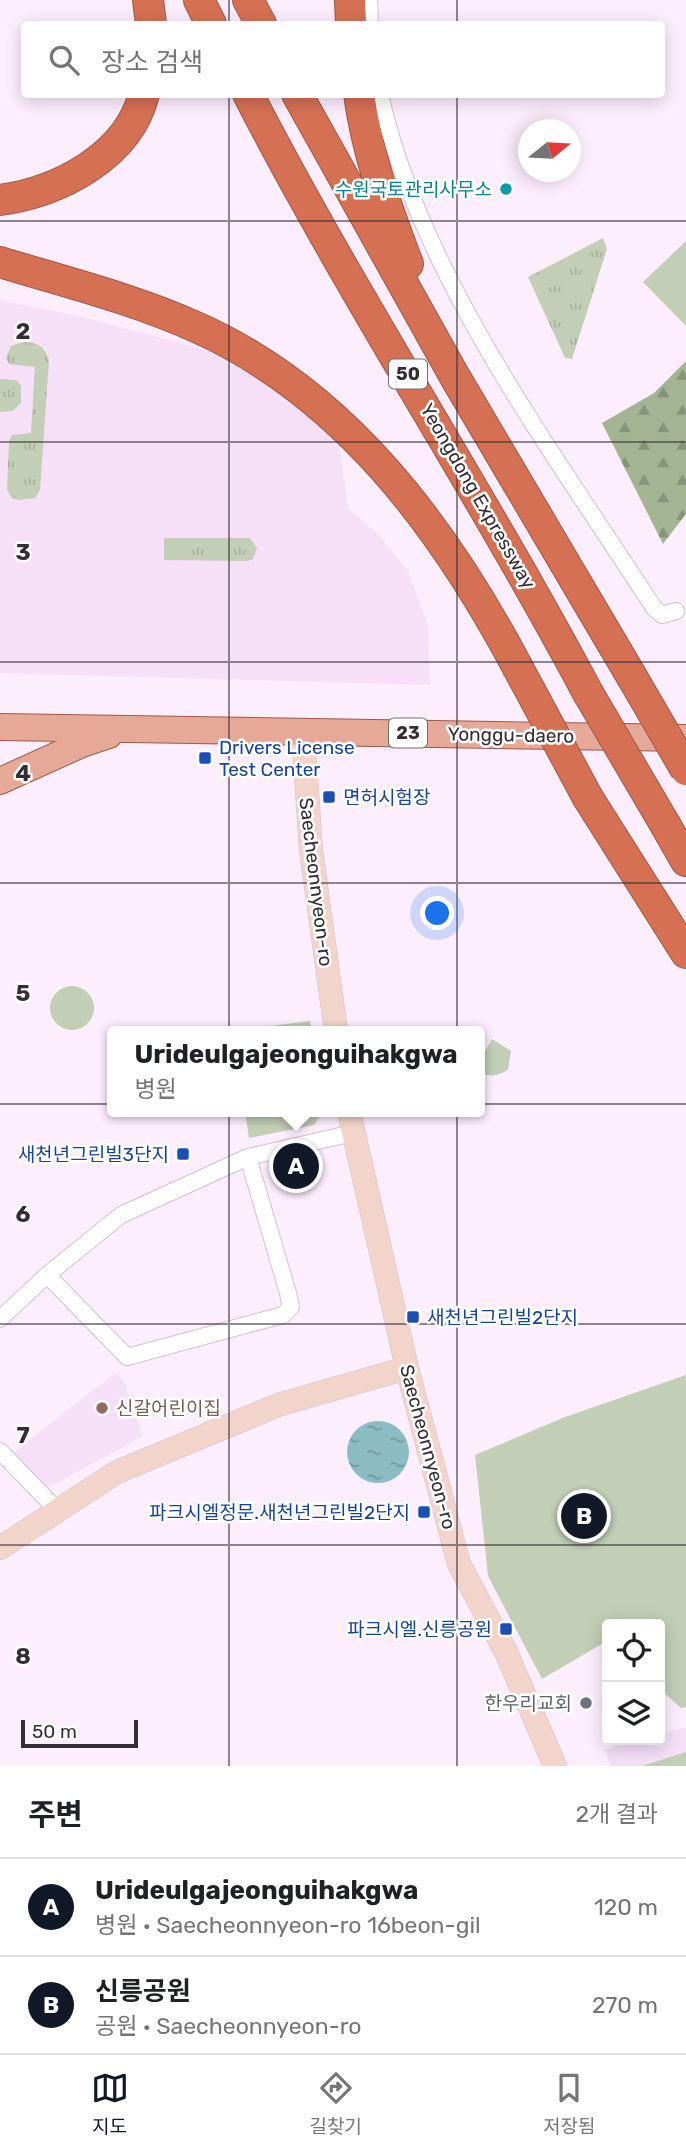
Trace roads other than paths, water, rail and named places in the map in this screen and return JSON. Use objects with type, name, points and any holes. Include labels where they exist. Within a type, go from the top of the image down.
[{"type":"highway","points":[[148,0],[150,21]]},
{"type":"highway","points":[[199,0],[210,21]]},
{"type":"highway","points":[[248,0],[259,21]]},
{"type":"highway","points":[[350,0],[351,21]]},
{"type":"highway","points":[[0,200],[57,185],[94,163],[121,136],[142,98]]},
{"type":"highway","name":"Yeongdong Expressway","points":[[250,98],[284,164],[447,440],[588,693],[686,861]]},
{"type":"highway","name":"Yeongdong Expressway","points":[[299,98],[455,377],[686,770]]},
{"type":"highway","points":[[360,98],[371,156],[389,216],[455,377]]},
{"type":"highway","points":[[0,262],[145,307],[197,327],[283,377],[373,454],[413,502],[447,550],[517,666],[588,798],[686,953]]},
{"type":"main road","name":"Yonggu-daero","points":[[0,727],[686,738]]},
{"type":"main road","points":[[0,782],[82,744],[130,729]]},
{"type":"street","points":[[369,0],[370,21]]},
{"type":"street","points":[[381,98],[401,173],[440,261],[485,341],[543,438],[654,608],[662,615],[676,611]]},
{"type":"street","name":"Saecheonnyeon-ro","points":[[303,732],[311,850],[335,1026]]},
{"type":"street","points":[[0,1319],[47,1275],[121,1216],[248,1157],[351,1122]]},
{"type":"street","name":"Saecheonnyeon-ro","points":[[351,1122],[407,1368],[459,1563],[506,1652],[555,1766]]},
{"type":"street","points":[[47,1275],[127,1357],[284,1315],[291,1307],[288,1293],[248,1157]]},
{"type":"street","points":[[0,1548],[56,1509],[117,1472],[278,1405],[407,1368]]},
{"type":"street","points":[[0,1451],[56,1509]]},
{"type":"water","points":[[372,1421],[384,1421],[400,1430],[407,1440],[407,1464],[400,1474],[384,1483],[372,1483],[361,1478],[352,1469],[347,1458],[347,1446],[352,1435],[361,1426]]},
{"type":"place","name":"수원국토관리사무소","points":[[506,189]]},
{"type":"place","name":"Drivers License Test Center","points":[[205,758]]},
{"type":"place","name":"면허시험장","points":[[329,797]]},
{"type":"place","name":"새천년그린빌3단지","points":[[183,1154]]},
{"type":"place","name":"Urideulgajeonguihakgwa","points":[[296,1166]]},
{"type":"place","name":"새천년그린빌2단지","points":[[413,1317]]},
{"type":"place","name":"신갈어린이집","points":[[102,1408]]},
{"type":"place","name":"파크시엘정문.새천년그린빌2단지","points":[[424,1512]]},
{"type":"place","name":"신릉공원","points":[[584,1516]]},
{"type":"place","name":"파크시엘.신릉공원","points":[[506,1629]]},
{"type":"place","name":"한우리교회","points":[[586,1703]]}]
